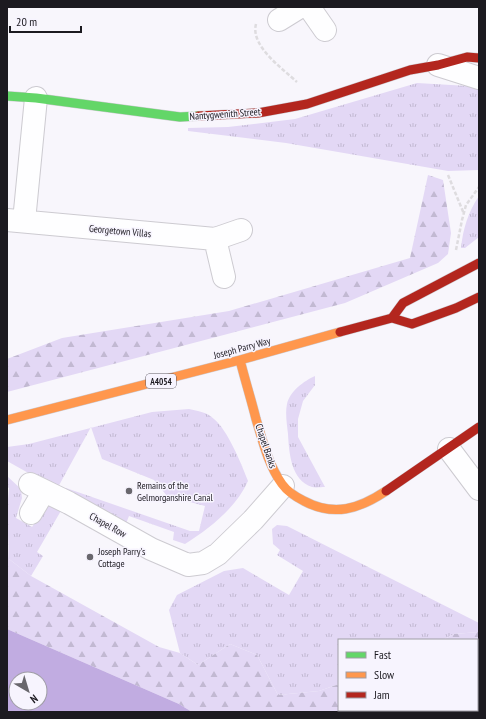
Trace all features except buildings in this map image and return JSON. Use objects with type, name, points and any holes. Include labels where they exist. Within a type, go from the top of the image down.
[{"type":"street","points":[[268,19],[300,7]]},
{"type":"street","points":[[309,7],[325,30]]},
{"type":"street","name":"Nantygwenith Street","points":[[7,96],[36,98],[180,117],[229,116],[258,113],[307,104],[410,70],[438,65],[467,57],[479,58]]},
{"type":"street","name":"Nantygwenith Street","points":[[438,65],[479,78]]},
{"type":"street","name":"Georgetown Villas","points":[[36,98],[16,221],[215,239],[241,230]]},
{"type":"street","points":[[215,239],[224,277]]},
{"type":"street","points":[[479,263],[403,303],[392,318],[412,324],[456,308],[479,296]]},
{"type":"street","name":"Joseph Parry Way","points":[[7,420],[240,360],[392,318]]},
{"type":"street","name":"Chapel Banks","points":[[240,360],[266,453],[275,473],[283,486],[297,497],[314,506],[330,510],[349,509],[363,505],[449,449],[479,427]]},
{"type":"street","points":[[449,449],[479,489]]},
{"type":"street","name":"Chapel Row","points":[[31,513],[37,488],[69,503],[151,549],[188,565],[203,563],[218,554],[253,520],[283,486]]},
{"type":"path","points":[[268,19],[255,30],[260,45],[267,56],[299,83]]},
{"type":"path","points":[[448,176],[464,214]]},
{"type":"path","points":[[456,251],[466,205],[479,187]]},
{"type":"green space","points":[[417,83],[468,86],[479,90],[479,170],[448,171],[286,143],[188,131],[188,128],[228,127],[295,119]]},
{"type":"green space","points":[[428,175],[443,180],[451,233],[448,254],[438,263],[345,303],[7,392],[7,359],[62,338],[229,311],[410,258]]},
{"type":"green space","points":[[479,196],[479,237],[465,248],[461,248],[467,221]]},
{"type":"green space","points":[[315,376],[315,385],[303,401],[298,419],[298,437],[325,487],[312,487],[300,478],[292,465],[289,449],[286,415],[287,404],[294,391]]},
{"type":"green space","points":[[189,409],[202,412],[211,417],[224,431],[234,448],[248,481],[243,491],[221,517],[203,532],[185,544],[173,540],[174,532],[129,516],[125,526],[64,493],[66,488],[190,531],[199,531],[205,506],[167,496],[154,480],[102,459],[91,428],[152,412]]},
{"type":"green space","points":[[90,428],[57,489],[7,461],[7,447],[29,444]]},
{"type":"green space","points":[[7,476],[21,489],[22,498],[16,518],[32,527],[49,501],[62,509],[37,552],[43,556],[31,576],[9,559],[7,511],[9,488],[7,487]]},
{"type":"green space","points":[[277,525],[287,526],[479,623],[479,632],[454,634],[445,639],[338,639],[338,684],[319,691],[278,695],[257,655],[230,644],[198,665],[180,653],[169,610],[177,595],[224,571],[243,568],[289,595],[303,571],[277,555],[280,550],[273,544],[272,529]]},
{"type":"green space","points":[[7,531],[9,559],[31,576],[159,647],[180,653],[198,665],[230,644],[257,655],[278,695],[319,691],[338,684],[338,711],[478,711],[478,639],[445,639],[454,634],[479,632],[479,712],[192,712],[179,704],[7,629]]},
{"type":"shaded area","points":[[7,629],[179,704],[192,712],[7,712]]},
{"type":"traffic: fast","points":[[7,96],[36,98],[180,117],[198,116]]},
{"type":"traffic: slow","points":[[7,420],[240,360],[340,332]]},
{"type":"traffic: slow","points":[[240,360],[266,453],[273,469],[286,489],[298,498],[315,506],[336,510],[356,506],[386,491]]},
{"type":"traffic: jam","points":[[198,116],[258,113],[307,104],[410,70],[438,65],[467,57],[479,58]]},
{"type":"traffic: jam","points":[[392,318],[403,303],[479,263]]},
{"type":"traffic: jam","points":[[340,332],[392,318],[412,324],[456,308],[479,297]]},
{"type":"traffic: jam","points":[[386,491],[479,427]]},
{"type":"place","name":"Remains of the Gelmorganshire Canal","points":[[129,491]]},
{"type":"place","name":"Joseph Parry's Cottage","points":[[90,557]]}]
